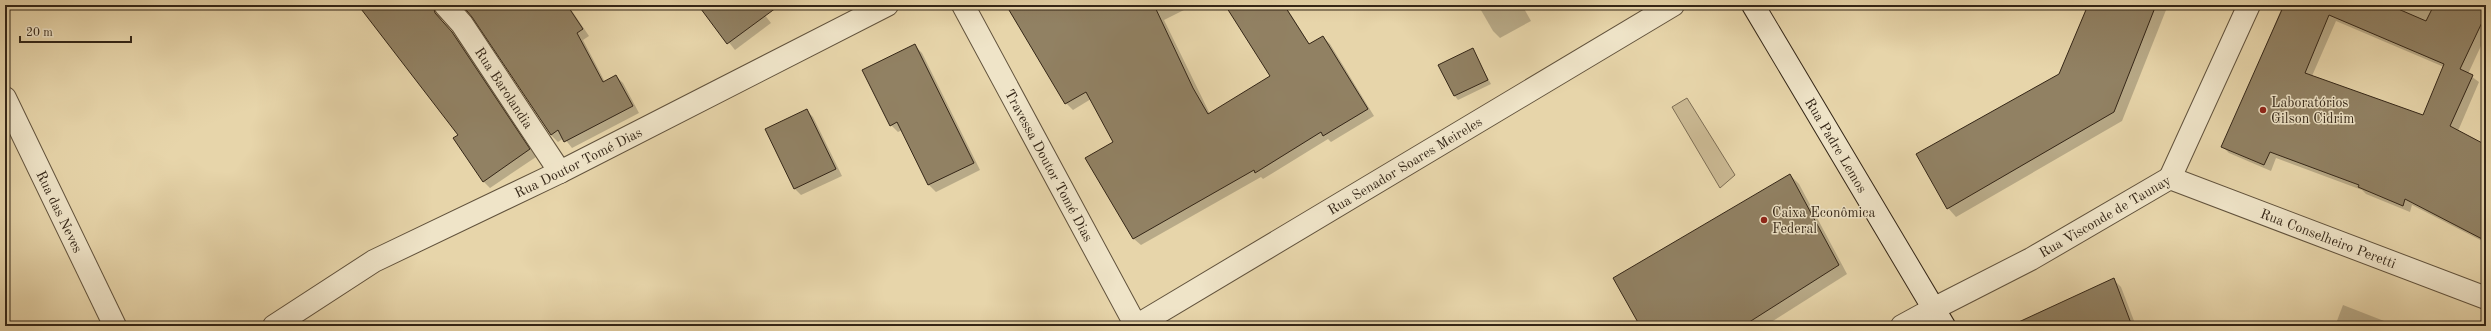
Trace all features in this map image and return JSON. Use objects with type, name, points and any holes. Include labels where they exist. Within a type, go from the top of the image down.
[{"type":"street","name":"Rua Barolandia","points":[[445,5],[462,24],[560,172]]},
{"type":"street","name":"Rua Doutor Tomé Dias","points":[[274,326],[374,261],[560,172],[887,5]]},
{"type":"street","name":"Travessa Doutor Tomé Dias","points":[[963,5],[1136,326]]},
{"type":"street","name":"Rua Senador Soares Meireles","points":[[1136,326],[1673,5]]},
{"type":"street","name":"Rua Padre Lemos","points":[[1753,5],[1939,317]]},
{"type":"street","name":"Rua Visconde de Taunay","points":[[1902,326],[1939,317],[2031,258],[2170,178],[2249,5]]},
{"type":"street","name":"Rua das Neves","points":[[5,98],[115,326]]},
{"type":"street","name":"Rua Conselheiro Peretti","points":[[2170,178],[2486,298]]},
{"type":"shaded area","points":[[1687,98],[1735,175],[1720,188],[1672,107]]},
{"type":"building","points":[[358,5],[433,5],[435,13],[452,32],[530,149],[483,182],[453,138],[458,135]]},
{"type":"building","points":[[462,5],[567,5],[583,29],[577,33],[603,82],[616,75],[633,106],[564,142],[558,130],[551,135],[472,17]]},
{"type":"building","points":[[698,5],[780,5],[727,44]]},
{"type":"building","points":[[1006,5],[1154,5],[1193,88],[1208,114],[1270,76],[1225,5],[1284,5],[1309,44],[1323,36],[1368,109],[1323,136],[1321,132],[1255,173],[1254,170],[1133,239],[1085,158],[1113,142],[1086,92],[1065,104]]},
{"type":"building","points":[[2088,5],[2156,5],[2114,112],[1947,209],[1916,154],[2059,74]]},
{"type":"building","points":[[2284,5],[2389,5],[2426,21],[2434,5],[2486,5],[2486,14],[2460,69],[2473,75],[2450,126],[2486,145],[2486,241],[2405,199],[2403,206],[2358,187],[2359,185],[2270,152],[2264,165],[2221,147]],"holes":[[[2329,15],[2444,64],[2423,115],[2305,73]]]},
{"type":"building","points":[[915,44],[974,163],[928,185],[897,122],[890,126],[862,70]]},
{"type":"building","points":[[1473,48],[1488,80],[1454,96],[1438,65]]},
{"type":"building","points":[[807,109],[836,169],[794,189],[765,129]]},
{"type":"building","name":"Caixa Econômica Federal","points":[[1790,174],[1839,265],[1743,326],[1640,326],[1613,278]]},
{"type":"building","points":[[2114,278],[2132,326],[2010,326]]},
{"type":"place","name":"Laboratórios Gilson Cidrim","points":[[2263,110]]},
{"type":"place","name":"Caixa Econômica Federal","points":[[1764,220]]}]
